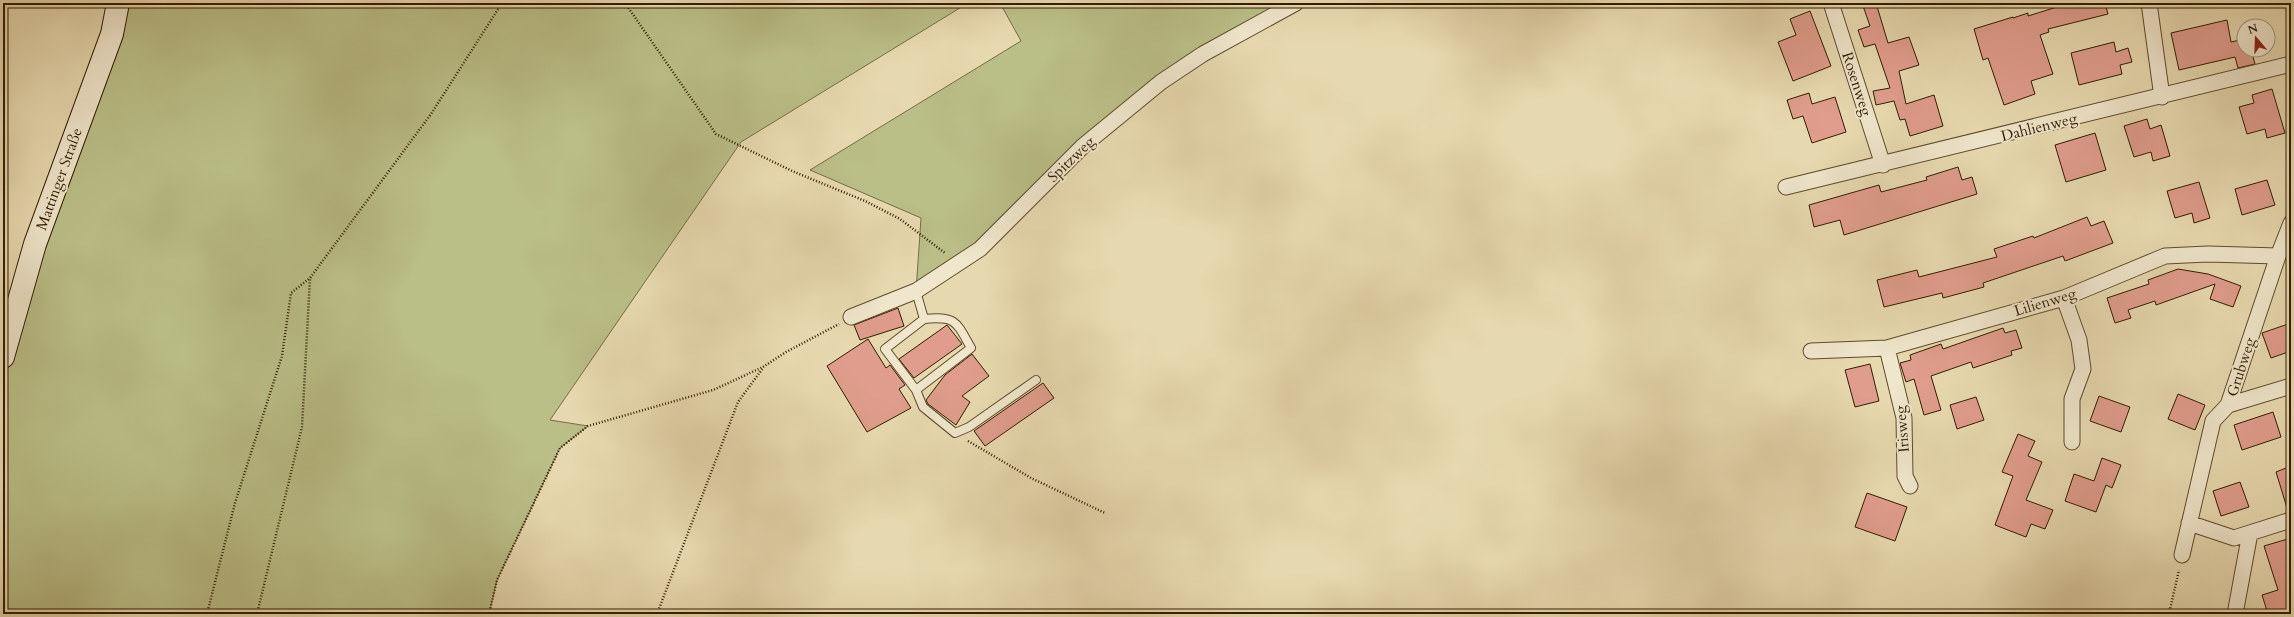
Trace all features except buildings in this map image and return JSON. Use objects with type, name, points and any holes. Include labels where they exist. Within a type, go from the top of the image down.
[{"type":"street","name":"Mattinger Straße","points":[[3,357],[35,244],[112,34],[118,3]]},
{"type":"street","name":"Spitzweg","points":[[851,317],[916,291],[980,249],[1084,146],[1161,82],[1203,54],[1296,3]]},
{"type":"street","name":"Rosenweg","points":[[1831,3],[1883,165]]},
{"type":"street","points":[[2149,3],[2162,97]]},
{"type":"street","name":"Dahlienweg","points":[[1786,188],[2162,97],[2291,64]]},
{"type":"street","name":"Grubweg","points":[[2182,555],[2213,421],[2228,405],[2278,256],[2288,240],[2291,223]]},
{"type":"street","name":"Lilienweg","points":[[1811,351],[1887,348],[2064,298],[2166,256],[2208,254],[2278,256]]},
{"type":"street","points":[[2064,298],[2079,340],[2082,369],[2072,399],[2072,442]]},
{"type":"street","name":"Irisweg","points":[[1887,348],[1904,418],[1905,476],[1910,486]]},
{"type":"street","points":[[2228,405],[2291,386]]},
{"type":"street","points":[[2189,523],[2234,538],[2291,520]]},
{"type":"street","points":[[2235,614],[2250,533]]},
{"type":"lane","points":[[916,291],[924,319]]},
{"type":"lane","points":[[916,390],[972,348],[957,323],[942,317],[924,319],[885,349],[916,390],[922,407],[955,433],[969,427],[1036,380]]},
{"type":"path","points":[[207,614],[235,503],[282,356],[291,293],[310,278],[431,114],[502,3]]},
{"type":"path","points":[[625,3],[716,134],[792,171],[865,201],[900,219],[958,263]]},
{"type":"path","points":[[257,614],[302,427],[310,278]]},
{"type":"path","points":[[489,614],[497,580],[560,448],[588,426],[713,390],[763,367],[786,352],[851,317]]},
{"type":"path","points":[[657,614],[738,402],[763,367]]},
{"type":"path","points":[[955,433],[1032,478],[1105,513]]},
{"type":"path","points":[[2169,614],[2182,555]]},
{"type":"path","points":[[2164,614],[2170,609]]},
{"type":"green space","points":[[118,3],[968,3],[741,142],[550,420],[588,426],[560,448],[497,580],[489,614],[3,614],[3,357]]},
{"type":"green space","points":[[1000,3],[1296,3],[1161,82],[980,249],[916,291],[921,218],[810,170],[1021,41]]}]
